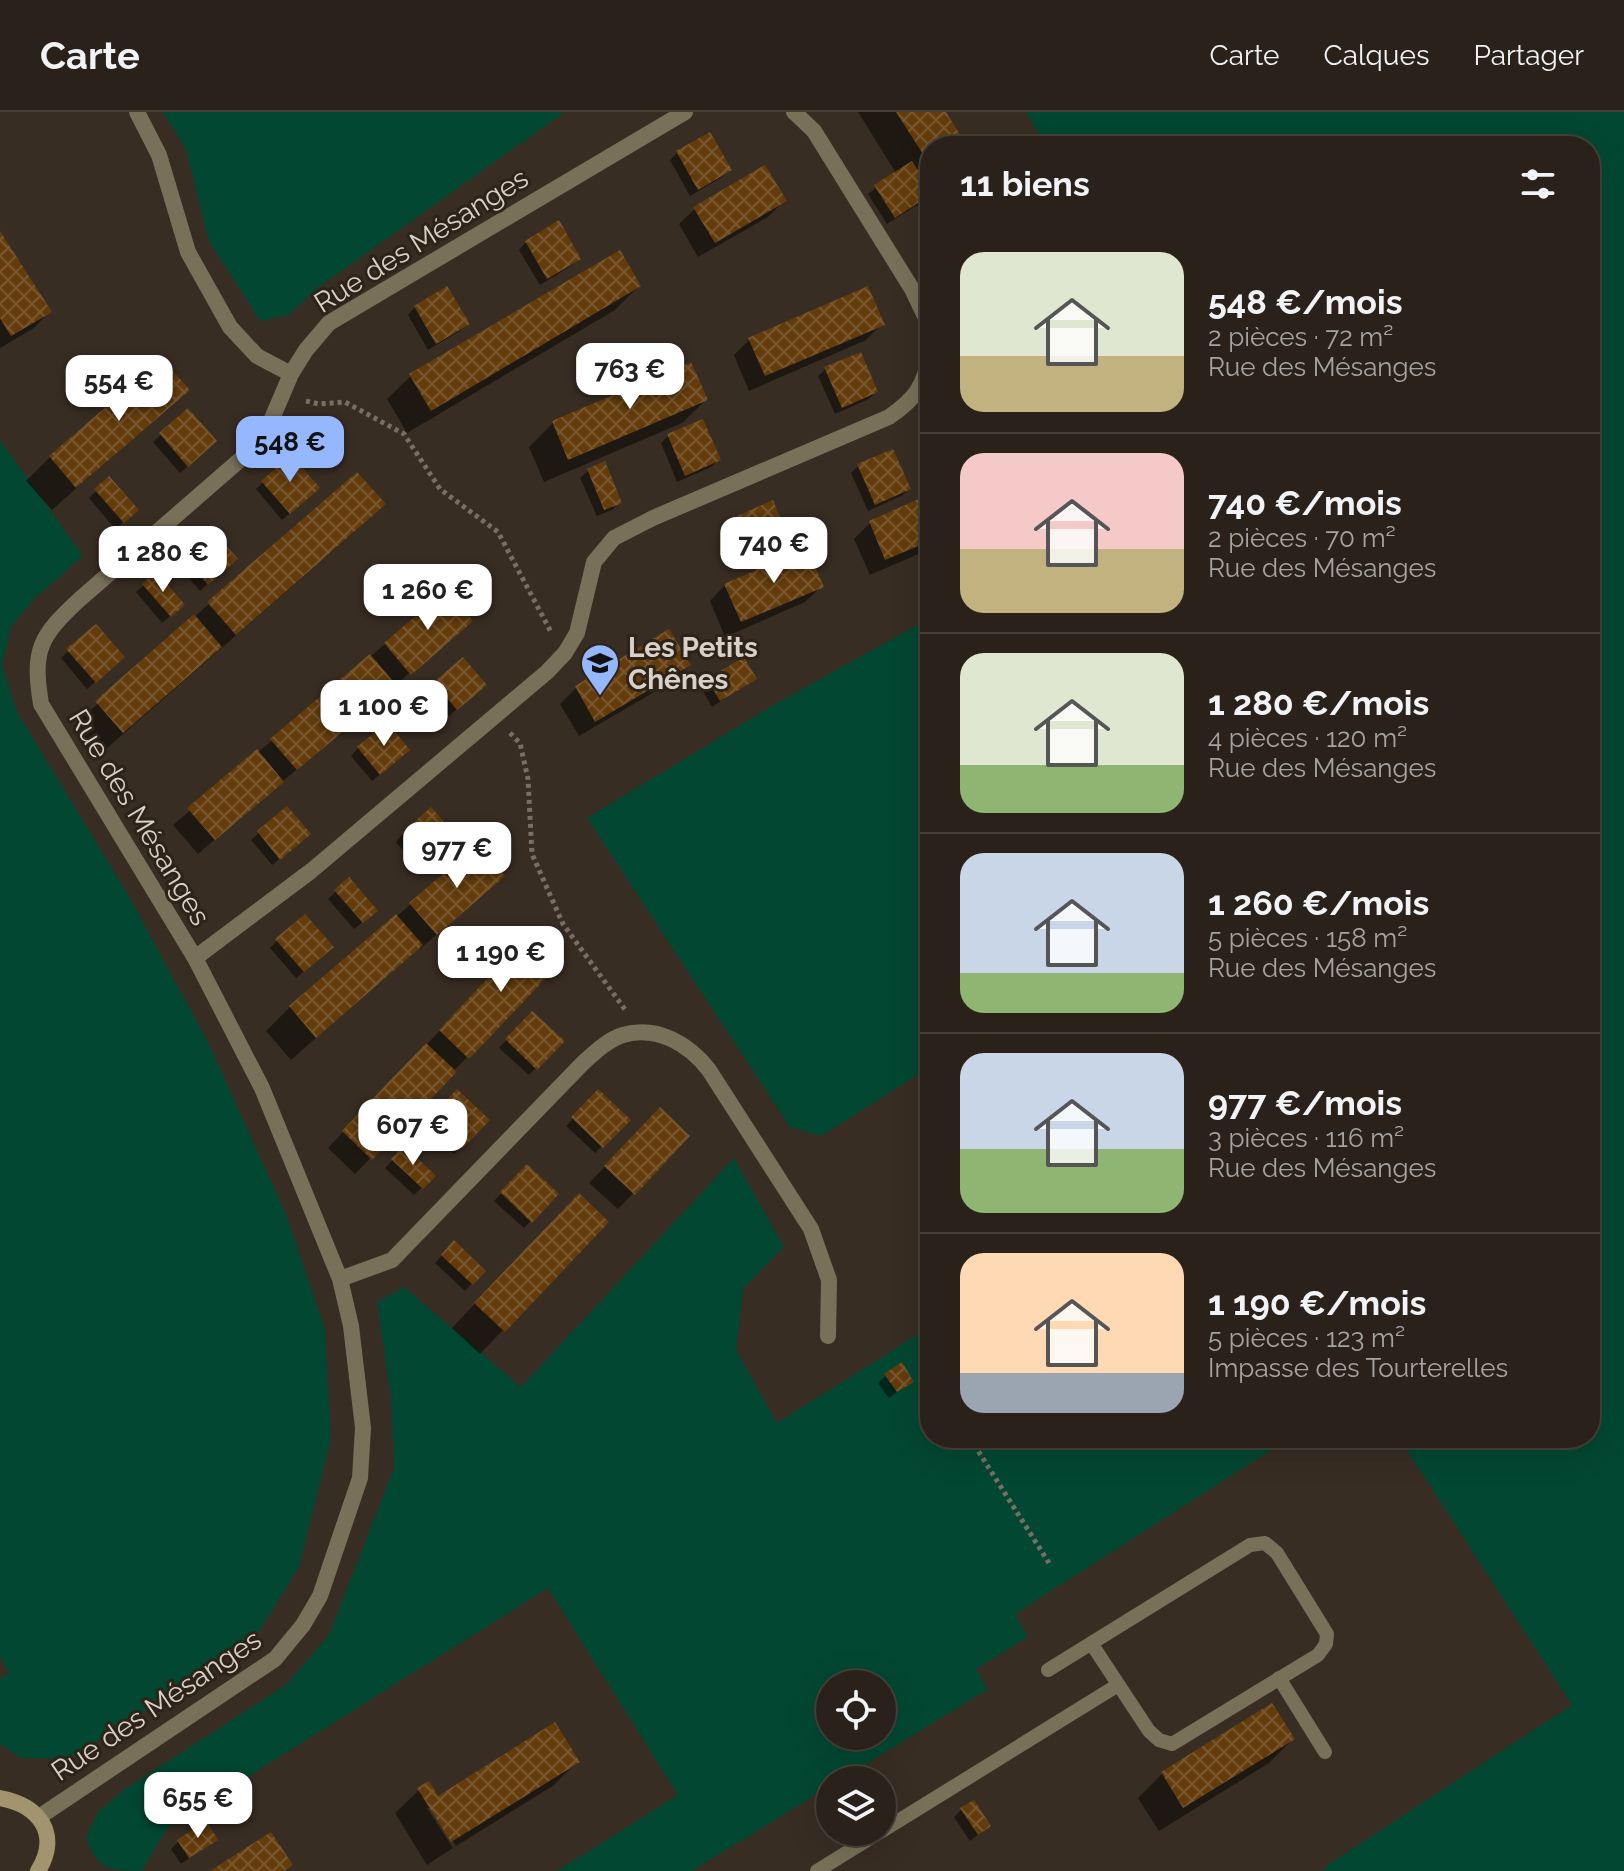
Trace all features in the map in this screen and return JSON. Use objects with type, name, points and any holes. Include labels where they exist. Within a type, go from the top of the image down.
[{"type":"street","points":[[137,112],[159,155],[188,252],[230,327],[257,356],[291,374]]},
{"type":"street","name":"Rue des Mésanges","points":[[39,1817],[275,1659],[303,1625],[320,1596],[360,1478],[363,1428],[351,1326],[340,1279],[262,1088],[195,958],[41,704],[36,674],[40,647],[54,623],[249,452],[271,421],[291,374],[329,323],[685,112]]},
{"type":"street","points":[[794,112],[814,131],[920,306]]},
{"type":"street","name":"Rue des Mésanges","points":[[195,958],[311,871],[495,717],[565,653],[577,633],[594,562],[614,538],[653,518],[889,417],[912,401],[920,386]]},
{"type":"street","points":[[340,1279],[392,1260],[604,1045],[622,1035],[660,1035],[695,1052],[811,1229],[829,1280],[828,1336]]},
{"type":"street","points":[[0,1798],[22,1803],[39,1817],[47,1843],[39,1871]]},
{"type":"lane","points":[[1048,1670],[1091,1643],[1250,1545],[1265,1543],[1277,1553],[1327,1634],[1326,1644],[1318,1655],[1172,1744],[1159,1740],[1149,1731],[1091,1643]]},
{"type":"lane","points":[[1279,1678],[1325,1752]]},
{"type":"lane","points":[[896,1822],[1118,1685]]},
{"type":"lane","points":[[817,1871],[857,1846]]},
{"type":"path","points":[[282,394],[319,404],[345,402],[404,434],[440,489],[498,532],[546,625],[565,653]]},
{"type":"path","points":[[495,717],[520,743],[528,779],[532,854],[563,924],[624,1006],[637,1033]]},
{"type":"path","points":[[976,1448],[1049,1563]]},
{"type":"green space","points":[[163,112],[565,112],[316,289],[289,315],[260,321],[209,241],[186,149]]},
{"type":"green space","points":[[1026,112],[1624,112],[1624,1871],[1323,1871],[1329,1864],[1572,1705],[1405,1448],[1600,1448],[1600,136],[1040,136]]},
{"type":"green space","points":[[0,440],[83,556],[34,599],[11,627],[2,665],[17,712],[127,893],[209,1044],[287,1217],[325,1329],[331,1439],[299,1567],[260,1630],[210,1671],[69,1759],[21,1758],[0,1744],[0,1679],[9,1673],[0,1657]]},
{"type":"green space","points":[[920,624],[920,1073],[821,1136],[790,1127],[587,818],[772,706]]},
{"type":"green space","points":[[734,1158],[784,1247],[743,1289],[736,1350],[777,1423],[920,1333],[920,1448],[1274,1448],[1015,1614],[1028,1637],[976,1669],[988,1689],[896,1746],[896,1670],[816,1670],[816,1750],[889,1750],[863,1766],[816,1766],[816,1795],[692,1871],[557,1871],[678,1795],[548,1588],[168,1827],[142,1871],[106,1866],[94,1856],[86,1837],[99,1811],[125,1789],[286,1685],[329,1635],[394,1468],[391,1398],[377,1302],[404,1287],[521,1387]]},
{"type":"building","points":[[896,112],[946,112],[961,136],[920,136],[920,149]]},
{"type":"building","points":[[710,132],[732,170],[698,190],[676,151]]},
{"type":"building","points":[[912,161],[920,173],[920,202],[895,218],[874,185]]},
{"type":"building","points":[[765,165],[787,201],[715,243],[693,207]]},
{"type":"building","points":[[559,220],[581,259],[547,279],[525,241]]},
{"type":"building","points":[[0,231],[52,312],[11,336],[0,318]]},
{"type":"building","points":[[620,250],[641,286],[431,411],[409,374]]},
{"type":"building","points":[[447,286],[470,324],[436,344],[414,306]]},
{"type":"building","points":[[868,286],[885,325],[765,376],[748,338]]},
{"type":"building","points":[[861,352],[878,392],[842,408],[824,367]]},
{"type":"building","points":[[162,359],[190,390],[76,488],[49,456]]},
{"type":"building","points":[[691,362],[708,400],[568,460],[552,421]]},
{"type":"building","points":[[188,408],[217,441],[188,467],[159,433]]},
{"type":"building","points":[[703,419],[721,460],[685,476],[667,434]]},
{"type":"building","points":[[893,449],[911,489],[875,505],[857,464]]},
{"type":"building","points":[[291,455],[320,488],[290,514],[261,481]]},
{"type":"building","points":[[605,461],[622,503],[604,510],[587,469]]},
{"type":"building","points":[[357,472],[386,504],[236,635],[207,602]]},
{"type":"building","points":[[109,476],[139,510],[124,523],[94,489]]},
{"type":"building","points":[[920,498],[920,545],[885,560],[869,521]]},
{"type":"building","points":[[773,500],[790,541],[754,556],[737,516]]},
{"type":"building","points":[[209,526],[238,559],[208,585],[179,551]]},
{"type":"building","points":[[807,548],[824,587],[741,622],[724,584]]},
{"type":"building","points":[[156,571],[185,605],[171,617],[142,584]]},
{"type":"building","points":[[446,590],[473,621],[411,675],[384,643]]},
{"type":"building","points":[[194,614],[222,647],[123,733],[95,701]]},
{"type":"building","points":[[96,624],[125,657],[96,683],[66,649]]},
{"type":"building","points":[[669,629],[691,665],[595,722],[575,686]]},
{"type":"building","points":[[370,654],[397,686],[297,770],[270,739]]},
{"type":"building","points":[[463,657],[487,685],[457,710],[434,682]]},
{"type":"building","points":[[744,657],[757,679],[720,701],[707,679]]},
{"type":"building","points":[[387,722],[410,750],[380,775],[357,747]]},
{"type":"building","points":[[257,749],[284,782],[215,840],[187,808]]},
{"type":"building","points":[[287,806],[311,834],[280,860],[257,831]]},
{"type":"building","points":[[431,807],[460,841],[431,866],[402,833]]},
{"type":"building","points":[[478,844],[505,876],[437,935],[409,903]]},
{"type":"building","points":[[349,877],[378,911],[363,923],[334,890]]},
{"type":"building","points":[[305,914],[334,947],[304,972],[275,939]]},
{"type":"building","points":[[396,914],[423,945],[316,1038],[289,1006]]},
{"type":"building","points":[[533,930],[564,959],[469,1059],[439,1030]]},
{"type":"building","points":[[532,1011],[565,1041],[537,1070],[505,1039]]},
{"type":"building","points":[[426,1043],[457,1072],[372,1160],[342,1131]]},
{"type":"building","points":[[457,1089],[490,1120],[463,1148],[430,1117]]},
{"type":"building","points":[[598,1089],[631,1120],[603,1148],[571,1117]]},
{"type":"building","points":[[660,1107],[690,1136],[635,1195],[604,1166]]},
{"type":"building","points":[[404,1145],[436,1176],[423,1189],[391,1159]]},
{"type":"building","points":[[527,1164],[559,1194],[532,1223],[500,1192]]},
{"type":"building","points":[[579,1193],[609,1222],[505,1332],[474,1303]]},
{"type":"building","points":[[454,1240],[486,1271],[473,1285],[441,1255]]},
{"type":"building","points":[[902,1362],[914,1382],[897,1392],[884,1374]]},
{"type":"building","points":[[1272,1703],[1295,1739],[1183,1808],[1161,1772]]},
{"type":"building","points":[[555,1722],[580,1762],[451,1842],[417,1788],[429,1781],[438,1796]]},
{"type":"building","points":[[974,1800],[991,1826],[978,1835],[960,1808]]},
{"type":"building","points":[[206,1821],[218,1840],[189,1858],[177,1840]]},
{"type":"building","points":[[271,1832],[293,1865],[284,1871],[210,1871]]},
{"type":"place","name":"Les Petits Chênes","points":[[600,697]]}]
